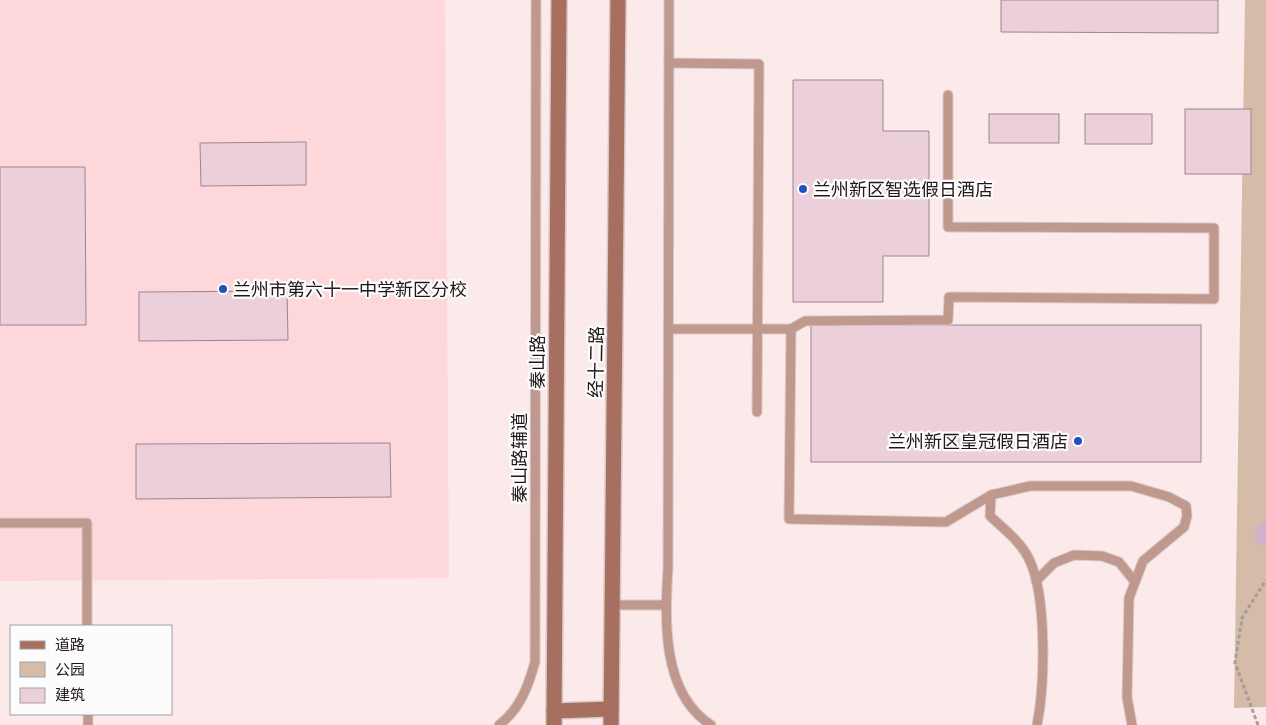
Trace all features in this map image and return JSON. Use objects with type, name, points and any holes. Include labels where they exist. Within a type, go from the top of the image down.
[{"type":"street","name":"秦山路","points":[[554,718],[558,0]]},
{"type":"street","name":"经十二路","points":[[612,725],[618,0]]},
{"type":"street","points":[[554,718],[612,710]]},
{"type":"lane","name":"秦山路辅道","points":[[499,725],[509,717],[526,692],[535,662],[536,0]]},
{"type":"lane","points":[[669,0],[668,557],[666,605],[672,670],[686,700],[711,725]]},
{"type":"lane","points":[[669,63],[759,64],[757,412]]},
{"type":"lane","points":[[669,328],[791,328],[805,321],[948,320],[949,297],[1214,299],[1214,228],[948,227],[948,95]]},
{"type":"lane","points":[[791,328],[789,519],[946,522],[991,495],[1030,486],[1131,486],[1169,497],[1186,506],[1187,516],[1184,527],[1143,562],[1129,598],[1127,697],[1132,725]]},
{"type":"lane","points":[[991,495],[990,516],[1028,558],[1040,592],[1042,698],[1037,725]]},
{"type":"lane","points":[[0,523],[87,523],[87,625]]},
{"type":"lane","points":[[1036,581],[1054,563],[1074,556],[1102,556],[1120,562],[1135,582]]},
{"type":"lane","points":[[612,605],[666,605]]},
{"type":"path","points":[[1258,725],[1235,662],[1242,618],[1266,580]]},
{"type":"shaded area","name":"兰州市第六十一中学新区分校","points":[[0,0],[445,0],[449,578],[0,581]]},
{"type":"green space","points":[[1245,0],[1266,0],[1266,707],[1234,708]]},
{"type":"building","points":[[1001,0],[1218,0],[1218,33],[1001,32]]},
{"type":"building","points":[[793,80],[883,80],[883,131],[929,131],[929,256],[883,256],[883,302],[793,302]]},
{"type":"building","points":[[1185,109],[1251,109],[1251,174],[1185,174]]},
{"type":"building","points":[[989,114],[1059,114],[1059,143],[989,143]]},
{"type":"building","points":[[1085,114],[1152,114],[1152,144],[1085,144]]},
{"type":"building","points":[[306,142],[306,185],[201,186],[200,143]]},
{"type":"building","points":[[0,167],[85,167],[86,325],[0,325]]},
{"type":"building","points":[[287,291],[288,340],[139,341],[139,292]]},
{"type":"building","points":[[811,325],[1201,325],[1201,462],[811,462]]},
{"type":"building","points":[[390,443],[391,497],[136,499],[136,444]]},
{"type":"place","name":"兰州新区智选假日酒店","points":[[803,189]]},
{"type":"place","name":"兰州市第六十一中学新区分校","points":[[223,289]]},
{"type":"place","name":"兰州新区皇冠假日酒店","points":[[1078,441]]}]
